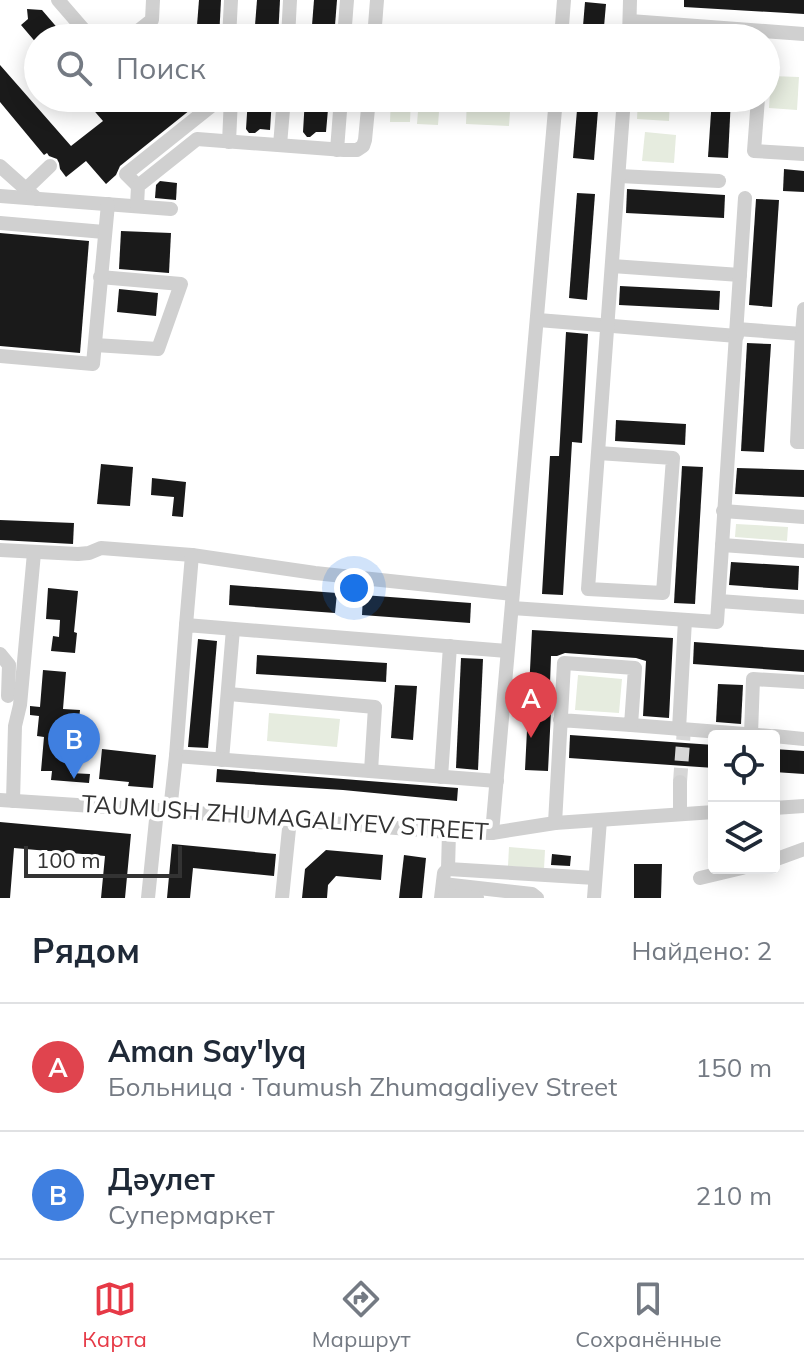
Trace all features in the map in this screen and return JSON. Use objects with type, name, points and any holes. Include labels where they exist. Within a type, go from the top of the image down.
[{"type":"street","points":[[58,0],[79,24]]},
{"type":"street","points":[[147,24],[152,20],[153,0]]},
{"type":"street","points":[[230,24],[231,0]]},
{"type":"street","points":[[289,24],[290,0]]},
{"type":"street","points":[[345,24],[347,0]]},
{"type":"street","points":[[375,24],[377,0]]},
{"type":"street","points":[[562,24],[564,0]]},
{"type":"street","points":[[630,0],[630,24]]},
{"type":"street","points":[[630,21],[660,24]]},
{"type":"street","points":[[780,34],[804,34]]},
{"type":"street","points":[[137,206],[138,186],[126,174],[204,112]]},
{"type":"street","points":[[228,112],[229,142]]},
{"type":"street","points":[[280,145],[283,112]]},
{"type":"street","points":[[337,150],[340,112]]},
{"type":"street","points":[[138,186],[197,139],[357,150],[363,146],[367,112]]},
{"type":"street","points":[[492,833],[555,112]]},
{"type":"street","points":[[598,453],[673,458],[663,593],[588,589],[607,326],[619,176],[623,112]]},
{"type":"street","points":[[757,112],[754,151],[804,154]]},
{"type":"street","points":[[182,130],[191,144]]},
{"type":"street","points":[[0,166],[31,194]]},
{"type":"street","points":[[31,194],[50,166]]},
{"type":"street","points":[[619,176],[719,181]]},
{"type":"street","points":[[0,196],[31,194],[171,209]]},
{"type":"street","points":[[0,550],[78,554],[101,548],[192,555],[512,601],[717,622],[745,198]]},
{"type":"street","points":[[0,356],[93,364],[108,204]]},
{"type":"street","points":[[0,223],[104,232]]},
{"type":"street","points":[[612,266],[740,275]]},
{"type":"street","points":[[95,345],[158,349],[181,284],[100,277]]},
{"type":"street","points":[[804,309],[797,442],[804,442]]},
{"type":"street","points":[[538,320],[802,334]]},
{"type":"street","points":[[723,511],[804,517]]},
{"type":"street","points":[[722,545],[804,551]]},
{"type":"street","points":[[7,801],[20,705],[34,553]]},
{"type":"street","points":[[148,898],[176,756],[192,555]]},
{"type":"street","points":[[719,601],[804,607]]},
{"type":"street","points":[[679,729],[685,620]]},
{"type":"street","points":[[186,625],[507,651]]},
{"type":"street","points":[[222,760],[233,629]]},
{"type":"street","points":[[441,777],[450,646]]},
{"type":"street","points":[[0,654],[9,665],[8,696]]},
{"type":"street","points":[[555,823],[564,663],[635,668],[631,725]]},
{"type":"street","points":[[751,730],[753,679],[804,682]]},
{"type":"street","points":[[229,694],[375,707],[371,771]]},
{"type":"street","points":[[560,720],[708,731]]},
{"type":"street","points":[[780,737],[804,739]]},
{"type":"street","points":[[176,756],[497,781]]},
{"type":"street","points":[[680,782],[680,814]]},
{"type":"street","name":"TAUMUSH ZHUMAGALIYEV STREET","points":[[7,801],[492,833],[555,823],[708,812]]},
{"type":"street","points":[[780,808],[804,806]]},
{"type":"street","points":[[282,898],[290,819]]},
{"type":"street","points":[[594,898],[600,820]]},
{"type":"street","points":[[442,892],[444,873],[448,869],[449,832]]},
{"type":"street","points":[[780,858],[804,849]]},
{"type":"street","points":[[448,869],[595,878]]},
{"type":"street","points":[[700,878],[717,874]]},
{"type":"street","points":[[442,892],[477,898]]},
{"type":"street","points":[[442,892],[532,894],[537,898]]},
{"type":"shaded area","points":[[780,76],[799,77],[797,110],[780,109]]},
{"type":"shaded area","points":[[390,112],[410,112],[410,122],[390,122]]},
{"type":"shaded area","points":[[418,112],[439,112],[438,125],[417,124]]},
{"type":"shaded area","points":[[466,112],[510,112],[509,126],[466,124]]},
{"type":"shaded area","points":[[637,112],[669,112],[669,121],[637,119]]},
{"type":"shaded area","points":[[645,132],[676,135],[674,163],[642,161]]},
{"type":"shaded area","points":[[736,524],[788,527],[787,541],[735,537]]},
{"type":"shaded area","points":[[578,675],[622,679],[619,713],[575,710]]},
{"type":"shaded area","points":[[269,713],[340,719],[337,747],[267,741]]},
{"type":"shaded area","points":[[509,847],[545,850],[544,869],[508,866]]},
{"type":"building","points":[[199,0],[221,0],[220,24],[197,24]]},
{"type":"building","points":[[257,0],[280,0],[279,24],[255,24]]},
{"type":"building","points":[[314,0],[337,0],[335,24],[312,24]]},
{"type":"building","points":[[684,0],[804,0],[804,14],[684,7]]},
{"type":"building","points":[[585,2],[606,4],[604,24],[583,24]]},
{"type":"building","points":[[27,9],[42,10],[54,24],[24,24],[24,29],[21,25],[28,19]]},
{"type":"building","points":[[0,65],[24,92],[24,112],[41,112],[71,146],[103,121],[95,112],[188,112],[120,166],[106,184],[86,161],[66,177],[57,159],[47,153],[44,155],[0,102]]},
{"type":"building","points":[[247,112],[271,112],[270,130],[260,129],[249,133],[246,129]]},
{"type":"building","points":[[304,112],[328,112],[326,132],[316,132],[307,137],[303,132]]},
{"type":"building","points":[[577,112],[598,112],[594,160],[573,158]]},
{"type":"building","points":[[711,112],[730,112],[728,158],[708,157]]},
{"type":"building","points":[[784,169],[804,171],[804,192],[783,191]]},
{"type":"building","points":[[160,181],[177,183],[176,200],[155,198],[156,185]]},
{"type":"building","points":[[627,189],[725,195],[724,218],[626,213]]},
{"type":"building","points":[[577,193],[595,194],[587,300],[569,298]]},
{"type":"building","points":[[756,199],[779,200],[772,307],[749,305]]},
{"type":"building","points":[[121,231],[171,233],[169,273],[119,269]]},
{"type":"building","points":[[0,233],[89,241],[80,353],[0,346]]},
{"type":"building","points":[[620,286],[720,291],[719,310],[619,305]]},
{"type":"building","points":[[119,289],[158,293],[156,316],[117,312]]},
{"type":"building","points":[[566,332],[588,334],[582,443],[572,442],[563,595],[542,594],[550,456],[559,456]]},
{"type":"building","points":[[747,343],[771,344],[764,452],[741,451]]},
{"type":"building","points":[[616,420],[686,424],[685,445],[615,441]]},
{"type":"building","points":[[101,464],[133,467],[130,506],[97,504]]},
{"type":"building","points":[[682,466],[703,467],[695,604],[674,603]]},
{"type":"building","points":[[737,468],[804,470],[804,497],[735,494]]},
{"type":"building","points":[[152,478],[186,482],[183,517],[172,516],[174,497],[151,495]]},
{"type":"building","points":[[0,520],[74,523],[73,544],[0,540]]},
{"type":"building","points":[[731,562],[799,566],[798,590],[729,585]]},
{"type":"building","points":[[230,585],[337,593],[335,613],[229,605]]},
{"type":"building","points":[[48,588],[78,591],[75,653],[51,651],[53,636],[59,637],[60,620],[46,619]]},
{"type":"building","points":[[363,595],[471,603],[470,623],[362,615]]},
{"type":"building","points":[[532,630],[673,638],[669,718],[643,716],[646,661],[565,653],[551,656],[548,771],[525,770]]},
{"type":"building","points":[[198,639],[217,641],[208,748],[188,747]]},
{"type":"building","points":[[694,642],[804,650],[804,672],[693,664]]},
{"type":"building","points":[[257,655],[387,663],[386,682],[256,674]]},
{"type":"building","points":[[461,658],[483,659],[478,770],[456,768]]},
{"type":"building","points":[[43,670],[66,672],[63,709],[80,710],[79,719],[64,718],[62,747],[72,748],[70,773],[90,774],[89,783],[51,780],[52,771],[41,771],[44,737],[37,736],[39,716],[30,715],[30,706],[40,707]]},
{"type":"building","points":[[718,684],[743,685],[741,724],[716,722]]},
{"type":"building","points":[[395,685],[417,686],[413,740],[391,738]]},
{"type":"building","points":[[570,735],[708,745],[708,768],[569,758]]},
{"type":"building","points":[[102,749],[156,755],[153,788],[99,779]]},
{"type":"building","points":[[780,749],[804,751],[804,774],[780,772]]},
{"type":"building","points":[[217,769],[458,788],[457,801],[216,782]]},
{"type":"building","points":[[0,822],[131,834],[125,898],[101,898],[105,856],[14,848],[10,898],[0,898]]},
{"type":"building","points":[[172,844],[276,854],[274,876],[193,868],[190,898],[167,898]]},
{"type":"building","points":[[326,850],[383,855],[381,880],[336,876],[328,885],[327,898],[302,898],[305,869]]},
{"type":"building","points":[[552,854],[571,856],[570,866],[551,865]]},
{"type":"building","points":[[404,855],[426,858],[422,898],[399,898]]},
{"type":"building","points":[[634,864],[662,864],[661,898],[634,898]]},
{"type":"tunnel","points":[[680,782],[684,729]]},
{"type":"place","name":"Aman Say'lyq","points":[[531,738]]},
{"type":"place","name":"Дәулет","points":[[74,779]]}]
